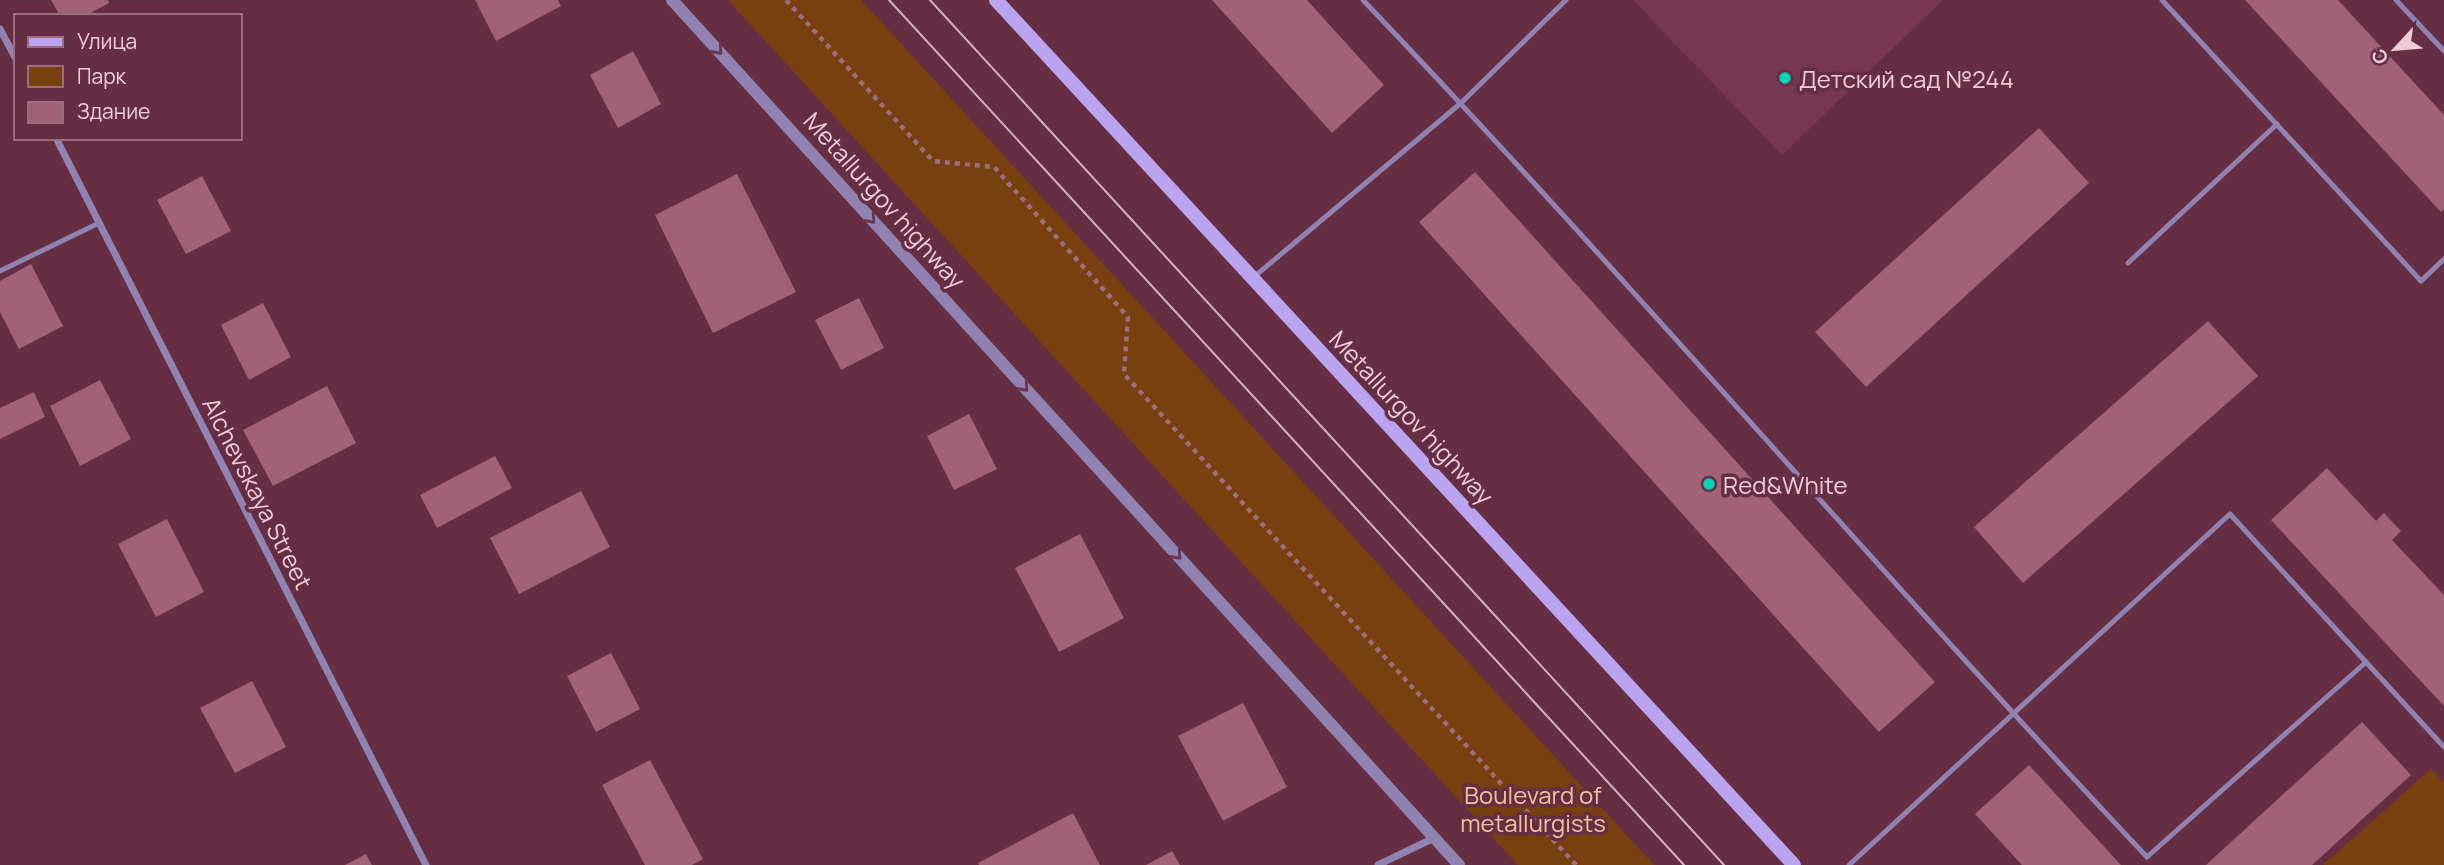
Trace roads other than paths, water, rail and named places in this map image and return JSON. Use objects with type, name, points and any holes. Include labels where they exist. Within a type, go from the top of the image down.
[{"type":"main road","name":"Metallurgov highway","points":[[996,0],[1794,865]]},
{"type":"street","name":"Metallurgov highway","points":[[672,0],[1459,865]]},
{"type":"street","points":[[0,29],[14,56]]},
{"type":"street","name":"Alchevskaya Street","points":[[57,140],[426,865]]},
{"type":"street","points":[[1378,865],[1434,838]]},
{"type":"lane","points":[[1363,0],[1461,103],[2012,714],[2147,857],[2366,662]]},
{"type":"lane","points":[[1253,278],[1461,103],[1566,0]]},
{"type":"lane","points":[[2162,0],[2421,281],[2444,259]]},
{"type":"lane","points":[[2396,0],[2444,51]]},
{"type":"lane","points":[[2128,263],[2277,124]]},
{"type":"lane","points":[[0,271],[99,223]]},
{"type":"lane","points":[[1849,865],[2230,514],[2444,747]]},
{"type":"tram line","points":[[889,0],[1684,865]]},
{"type":"tram line","points":[[930,0],[1724,865]]},
{"type":"place","name":"Детский сад №244","points":[[1785,78]]},
{"type":"place","name":"Red&White","points":[[1709,484]]},
{"type":"park label","name":"Boulevard of metallurgists","points":[[1533,808]]}]
